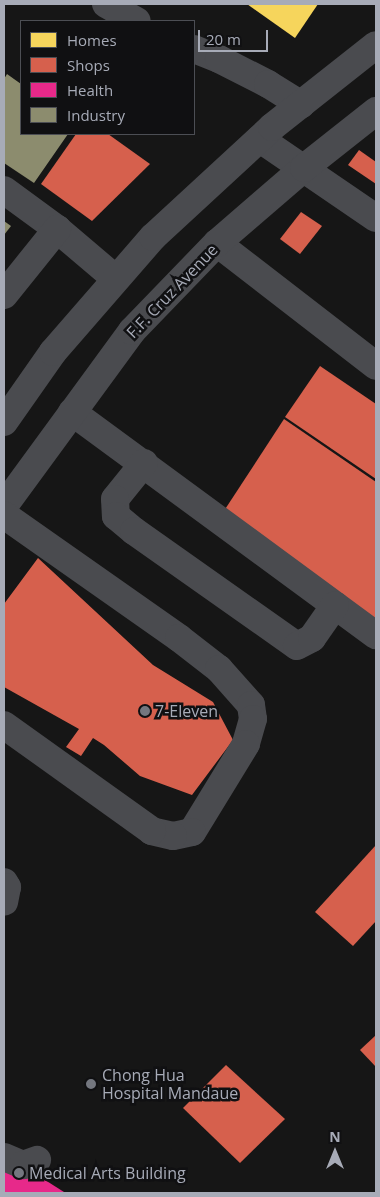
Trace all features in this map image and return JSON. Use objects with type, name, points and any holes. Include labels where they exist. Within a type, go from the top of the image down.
[{"type":"street","points":[[106,4],[135,20]]},
{"type":"street","points":[[4,422],[52,352],[153,237],[260,139],[376,45]]},
{"type":"street","points":[[195,49],[219,59],[268,84],[301,105]]},
{"type":"street","name":"F.F. Cruz Avenue","points":[[4,506],[132,331],[217,243],[304,168],[370,124]]},
{"type":"street","points":[[260,139],[376,218]]},
{"type":"street","points":[[4,190],[57,229],[116,279]]},
{"type":"street","points":[[4,295],[57,229]]},
{"type":"street","points":[[217,243],[376,366]]},
{"type":"street","points":[[72,412],[376,635]]},
{"type":"street","points":[[144,463],[115,499],[116,516],[134,531],[297,646],[312,638],[335,605]]},
{"type":"street","points":[[4,515],[179,638],[219,669],[251,705],[253,719],[246,744],[192,832],[173,836],[152,831],[4,725]]},
{"type":"street","points":[[4,882],[7,887],[4,902]]},
{"type":"street","points":[[4,1156],[24,1165],[37,1160]]},
{"type":"building: Homes","points":[[247,4],[318,4],[295,38]]},
{"type":"building: Shops","points":[[75,135],[109,135],[150,164],[92,221],[41,184]]},
{"type":"building: Shops","points":[[359,150],[376,162],[376,184],[348,165]]},
{"type":"building: Shops","points":[[301,212],[322,226],[300,254],[280,239]]},
{"type":"building: Shops","points":[[320,366],[376,404],[376,479],[285,417]]},
{"type":"building: Shops","points":[[284,419],[376,482],[376,631],[220,517]]},
{"type":"building: Shops","points":[[38,558],[153,665],[213,702],[233,740],[192,795],[140,776],[93,738],[81,756],[66,747],[79,729],[4,687],[4,604]]},
{"type":"building: Shops","points":[[376,845],[376,921],[353,946],[315,912]]},
{"type":"building: Shops","points":[[376,1035],[376,1067],[360,1050]]},
{"type":"building: Shops","points":[[226,1065],[285,1119],[240,1163],[183,1108]]},
{"type":"building: Health","name":"Medical Arts Building","points":[[4,1154],[64,1192],[4,1193]]},
{"type":"building: Industry","points":[[7,74],[20,83],[20,135],[67,135],[34,183],[4,163],[4,79]]},
{"type":"building: Industry","points":[[4,221],[11,226],[4,235]]},
{"type":"place","name":"7-Eleven","points":[[145,711]]},
{"type":"place","name":"Chong Hua Hospital Mandaue","points":[[91,1084]]},
{"type":"place","name":"Medical Arts Building","points":[[19,1173]]}]
